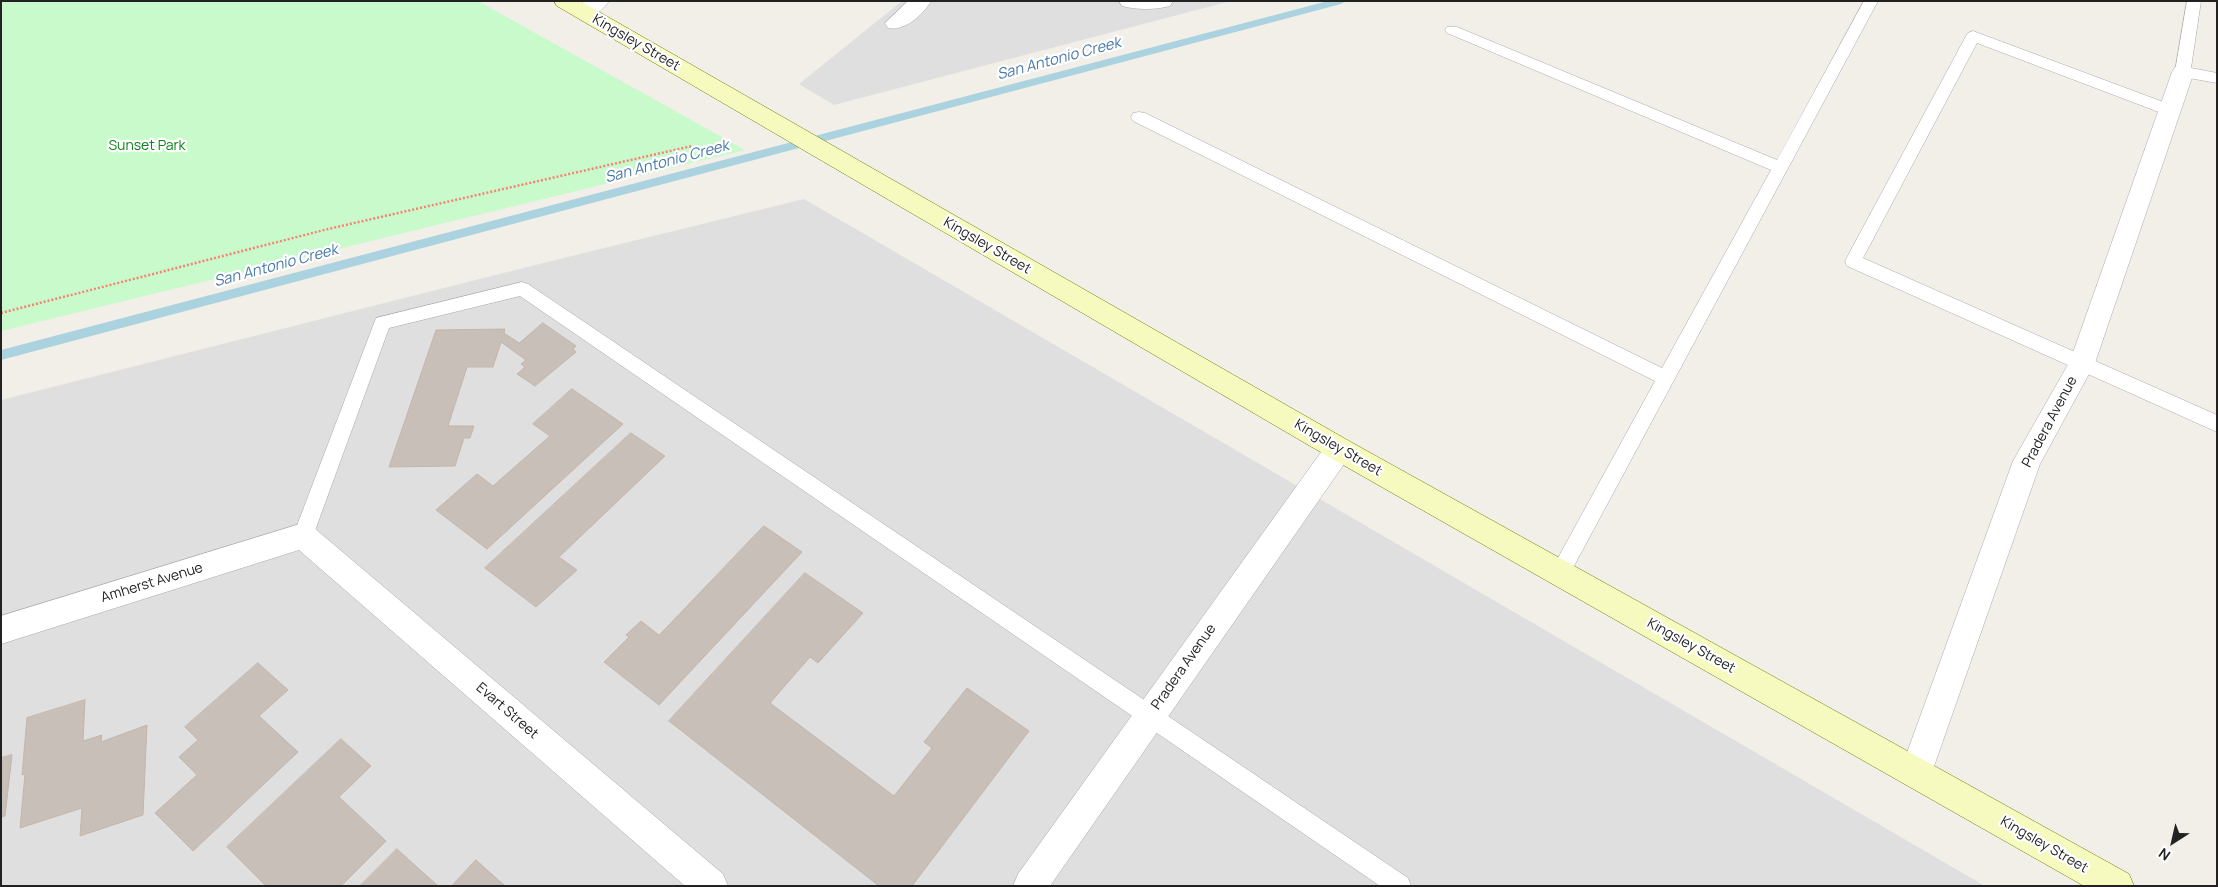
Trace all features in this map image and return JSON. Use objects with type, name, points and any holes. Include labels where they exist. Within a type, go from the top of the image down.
[{"type":"main road","name":"Kingsley Street","points":[[564,1],[592,7],[791,134],[1339,449],[2116,886]]},
{"type":"street","points":[[896,23],[921,1]]},
{"type":"street","points":[[1129,1],[1163,1]]},
{"type":"street","name":"Pradera Avenue","points":[[1916,772],[2027,462],[2081,364],[2183,72]]},
{"type":"street","name":"Pradera Avenue","points":[[1030,886],[1339,449]]},
{"type":"street","name":"Amherst Avenue","points":[[1,630],[303,536]]},
{"type":"street","name":"Evart Street","points":[[303,536],[711,886]]},
{"type":"lane","points":[[1560,573],[1872,1]]},
{"type":"lane","points":[[2194,1],[2183,72],[2217,78]]},
{"type":"lane","points":[[1452,30],[1781,168]]},
{"type":"lane","points":[[2169,110],[1973,36],[1853,261],[2217,424]]},
{"type":"lane","points":[[1139,117],[1666,378]]},
{"type":"lane","points":[[303,536],[382,323],[522,289],[1400,886]]},
{"type":"path","points":[[1,313],[328,229],[692,146]]},
{"type":"shaded area","points":[[902,1],[1231,1],[834,105],[799,84]]},
{"type":"shaded area","points":[[804,199],[1985,886],[1,886],[1,400]]},
{"type":"green space","name":"Sunset Park","points":[[1,1],[478,1],[745,150],[1,331]]},
{"type":"building","points":[[543,323],[576,346],[573,349],[576,352],[535,386],[517,374],[525,367],[521,364],[526,360],[501,342],[493,367],[467,367],[448,426],[474,426],[470,438],[464,438],[455,466],[389,467],[436,330],[505,329],[504,333],[519,343]]},
{"type":"building","points":[[572,389],[623,424],[487,549],[436,510],[477,474],[493,486],[550,436],[533,424]]},
{"type":"building","points":[[631,433],[665,456],[559,557],[577,570],[536,607],[485,568]]},
{"type":"building","points":[[764,526],[802,552],[659,705],[604,662],[629,637],[626,635],[641,621],[659,635]]},
{"type":"building","points":[[805,573],[863,613],[818,663],[810,657],[770,703],[894,796],[932,748],[924,742],[967,688],[1029,731],[912,886],[879,886],[669,721]]},
{"type":"building","points":[[258,663],[288,690],[259,716],[298,752],[193,851],[155,813],[197,775],[179,757],[198,740],[185,727]]},
{"type":"building","points":[[85,700],[83,741],[102,735],[101,742],[147,725],[143,815],[80,836],[82,808],[20,828],[25,774],[22,775],[27,718]]},
{"type":"building","points":[[341,739],[371,766],[339,797],[386,841],[341,886],[266,886],[227,847]]},
{"type":"building","points":[[12,755],[5,816],[1,817],[1,758]]},
{"type":"building","points":[[397,849],[438,886],[360,886]]},
{"type":"building","points":[[476,860],[505,886],[452,886]]},
{"type":"waterway","name":"San Antonio Creek","points":[[1,355],[1341,1]]}]
